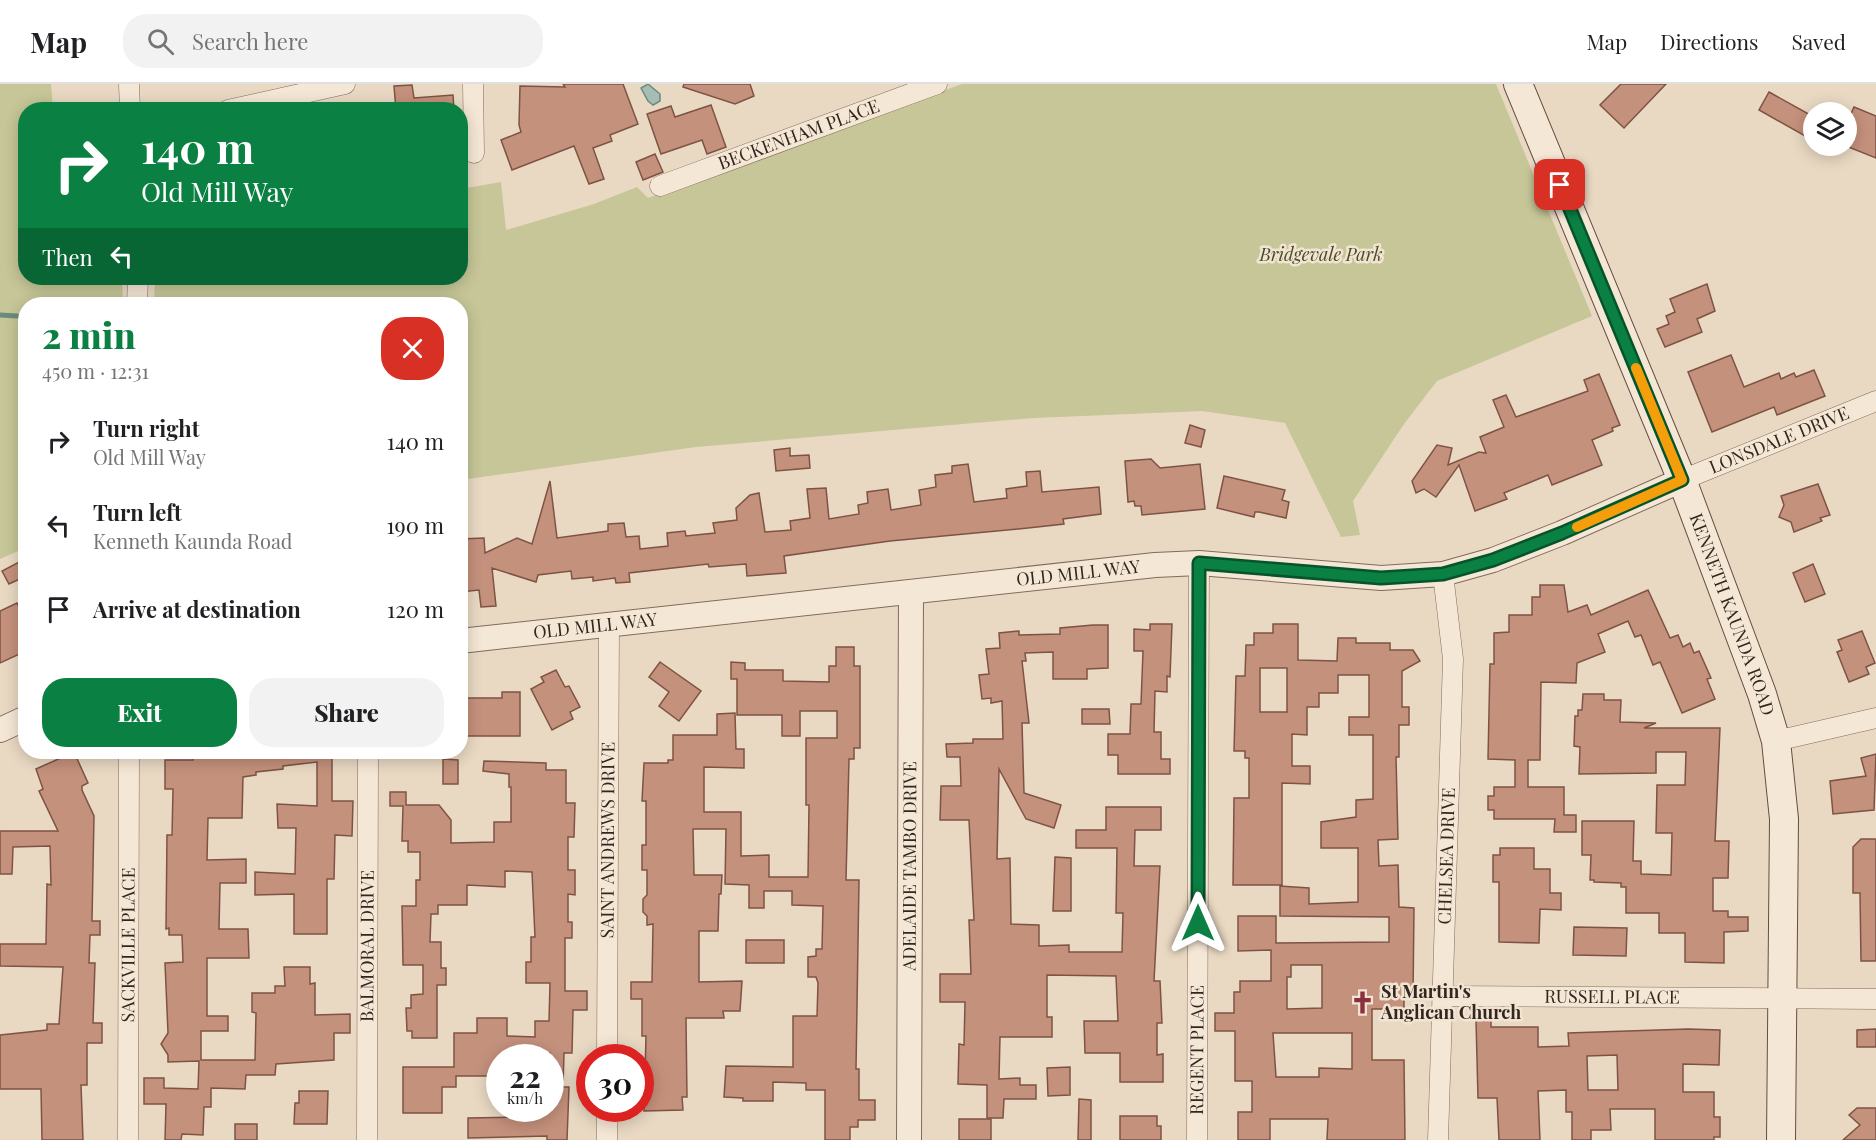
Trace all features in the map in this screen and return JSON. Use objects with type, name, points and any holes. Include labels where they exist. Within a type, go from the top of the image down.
[{"type":"main road","name":"KENNETH KAUNDA ROAD","points":[[1518,84],[1682,480],[1762,694],[1776,741],[1784,819],[1781,1140]]},
{"type":"street","points":[[129,84],[130,102]]},
{"type":"street","points":[[264,102],[345,84]]},
{"type":"street","points":[[473,84],[474,153]]},
{"type":"street","name":"BECKENHAM PLACE","points":[[660,186],[938,84]]},
{"type":"street","name":"LONSDALE DRIVE","points":[[1682,480],[1876,401]]},
{"type":"street","name":"OLD MILL WAY","points":[[468,640],[1155,565],[1199,563],[1381,578],[1443,574],[1493,560],[1562,533],[1682,480]]},
{"type":"street","name":"REGENT PLACE","points":[[1197,1140],[1199,563]]},
{"type":"street","name":"CHELSEA DRIVE","points":[[1438,1140],[1453,659],[1443,574]]},
{"type":"street","name":"ADELAIDE TAMBO DRIVE","points":[[909,1140],[911,592]]},
{"type":"street","name":"SAINT ANDREWS DRIVE","points":[[607,1044],[609,624]]},
{"type":"street","points":[[1776,741],[1876,718]]},
{"type":"street","points":[[0,730],[18,722]]},
{"type":"street","name":"SACKVILLE PLACE","points":[[128,1140],[129,759]]},
{"type":"street","name":"BALMORAL DRIVE","points":[[367,1140],[368,759]]},
{"type":"street","name":"RUSSELL PLACE","points":[[1444,996],[1876,999]]},
{"type":"street","points":[[607,1122],[607,1140]]},
{"type":"green space","points":[[0,84],[51,84],[52,102],[18,102],[18,285],[122,285],[123,297],[18,297],[18,551],[0,559]]},
{"type":"green space","name":"Bridgevale Park","points":[[962,84],[1496,84],[1592,316],[1437,381],[1404,424],[1353,501],[1360,535],[1341,537],[1285,423],[1202,411],[1034,418],[696,447],[468,479],[468,297],[154,297],[155,285],[468,285],[468,188],[501,182],[506,230],[594,204],[637,187],[648,198]]},
{"type":"shaded area","points":[[648,84],[660,94],[660,101],[653,105],[641,88]]},
{"type":"building","points":[[563,84],[623,84],[638,124],[610,135],[612,141],[593,148],[604,179],[589,184],[574,146],[512,170],[501,140],[521,132],[519,125],[520,86],[565,87]]},
{"type":"building","points":[[684,84],[750,84],[754,96],[735,104],[683,87]]},
{"type":"building","points":[[1621,84],[1666,84],[1624,128],[1600,105]]},
{"type":"building","points":[[412,85],[414,98],[453,95],[453,102],[395,102],[394,86]]},
{"type":"building","points":[[1769,92],[1803,111],[1803,135],[1759,110]]},
{"type":"building","points":[[711,105],[726,147],[707,154],[702,140],[661,154],[647,114],[671,106],[675,117]]},
{"type":"building","points":[[1857,108],[1876,116],[1876,158],[1857,150]]},
{"type":"building","points":[[655,154],[663,172],[643,180],[636,162]]},
{"type":"building","points":[[1707,284],[1715,311],[1697,319],[1702,332],[1665,347],[1657,329],[1669,324],[1666,316],[1675,312],[1670,299]]},
{"type":"building","points":[[1731,355],[1744,387],[1779,373],[1781,379],[1794,373],[1796,377],[1814,370],[1825,396],[1777,415],[1774,407],[1712,432],[1688,372]]},
{"type":"building","points":[[1599,374],[1620,425],[1612,428],[1613,431],[1592,440],[1602,465],[1552,485],[1548,475],[1504,493],[1507,499],[1475,511],[1459,465],[1436,497],[1424,489],[1416,493],[1412,481],[1437,445],[1452,448],[1448,465],[1479,452],[1486,453],[1480,437],[1504,427],[1493,400],[1506,395],[1516,417],[1588,391],[1584,380]]},
{"type":"building","points":[[1190,425],[1205,430],[1201,447],[1185,443]]},
{"type":"building","points":[[790,448],[790,456],[809,455],[810,468],[776,471],[774,450]]},
{"type":"building","points":[[1151,459],[1160,468],[1200,464],[1205,509],[1142,515],[1141,506],[1135,506],[1134,501],[1128,502],[1125,461]]},
{"type":"building","points":[[968,464],[974,502],[1007,498],[1006,489],[1027,486],[1026,472],[1040,471],[1042,492],[1099,487],[1101,514],[1063,519],[1064,524],[890,541],[784,556],[786,573],[747,576],[746,564],[709,567],[708,564],[629,573],[630,582],[616,583],[615,578],[593,581],[593,577],[572,579],[571,571],[538,575],[536,582],[492,568],[496,606],[481,607],[479,590],[468,591],[468,539],[484,538],[485,553],[517,538],[532,544],[550,481],[557,538],[608,531],[608,524],[624,523],[626,537],[639,536],[640,549],[668,546],[667,533],[685,531],[686,536],[715,533],[713,523],[737,520],[736,508],[750,495],[759,493],[765,532],[791,530],[790,521],[810,518],[807,489],[826,488],[829,519],[859,514],[858,505],[868,503],[867,492],[888,489],[891,510],[921,505],[919,490],[936,487],[935,475],[952,473],[952,466]]},
{"type":"building","points":[[1224,476],[1285,490],[1282,500],[1289,502],[1286,518],[1259,512],[1255,512],[1254,517],[1217,508]]},
{"type":"building","points":[[1818,484],[1830,515],[1820,518],[1822,521],[1794,532],[1791,522],[1779,517],[1784,505],[1781,496]]},
{"type":"building","points":[[18,563],[18,580],[9,584],[2,571]]},
{"type":"building","points":[[1813,564],[1825,594],[1805,602],[1793,573]]},
{"type":"building","points":[[1540,585],[1564,585],[1568,612],[1587,605],[1591,615],[1648,590],[1670,638],[1678,635],[1683,647],[1690,643],[1694,653],[1699,651],[1711,678],[1707,679],[1715,699],[1682,713],[1660,662],[1653,665],[1641,635],[1635,637],[1628,621],[1598,634],[1605,652],[1577,663],[1576,683],[1541,682],[1540,760],[1528,760],[1528,787],[1564,787],[1564,815],[1576,815],[1576,832],[1554,832],[1555,819],[1494,819],[1494,810],[1488,810],[1488,796],[1494,796],[1494,787],[1515,787],[1515,760],[1488,759],[1490,664],[1494,664],[1494,633],[1509,632],[1509,615],[1532,615],[1532,597],[1540,597]]},
{"type":"building","points":[[17,603],[18,605],[18,655],[0,663],[0,611]]},
{"type":"building","points":[[1150,624],[1172,624],[1170,677],[1167,676],[1167,692],[1155,691],[1154,732],[1161,732],[1161,759],[1170,759],[1170,774],[1118,774],[1118,755],[1108,755],[1108,734],[1130,734],[1131,704],[1141,704],[1143,651],[1134,651],[1134,629],[1150,630]]},
{"type":"building","points":[[1273,624],[1298,624],[1298,660],[1337,661],[1338,638],[1356,638],[1356,643],[1390,643],[1390,650],[1413,650],[1420,661],[1402,671],[1402,707],[1409,707],[1409,725],[1399,725],[1399,757],[1396,757],[1398,839],[1378,840],[1379,866],[1398,865],[1399,907],[1414,908],[1413,998],[1404,998],[1404,1009],[1372,1009],[1372,1060],[1404,1060],[1405,1140],[1327,1140],[1328,1119],[1270,1119],[1270,1140],[1238,1140],[1238,1112],[1252,1112],[1252,1081],[1235,1081],[1235,1031],[1215,1031],[1215,1013],[1234,1013],[1234,992],[1240,992],[1240,981],[1271,981],[1271,950],[1238,951],[1238,916],[1276,916],[1276,943],[1389,942],[1389,917],[1280,916],[1280,886],[1309,888],[1309,904],[1358,902],[1358,848],[1321,848],[1321,822],[1356,817],[1356,800],[1373,799],[1373,735],[1349,735],[1349,717],[1369,717],[1369,675],[1338,675],[1338,693],[1319,693],[1319,707],[1307,707],[1307,735],[1292,734],[1292,766],[1310,766],[1310,784],[1282,783],[1282,885],[1233,885],[1234,798],[1249,798],[1249,758],[1245,758],[1245,751],[1234,751],[1236,676],[1245,676],[1246,645],[1254,645],[1254,633],[1273,633]],"holes":[[[1260,668],[1287,668],[1287,712],[1260,712]],[[1291,965],[1322,965],[1322,1008],[1287,1009],[1287,977],[1291,977]],[[1273,1033],[1352,1033],[1352,1069],[1319,1068],[1319,1077],[1276,1077]]]},
{"type":"building","points":[[1108,625],[1108,668],[1087,669],[1087,679],[1053,679],[1053,652],[1025,653],[1026,661],[1022,661],[1029,723],[1022,723],[1024,793],[1061,805],[1054,828],[1026,819],[999,769],[997,859],[1010,858],[1011,924],[1039,925],[1039,946],[1069,945],[1069,952],[1122,952],[1123,913],[1116,913],[1117,848],[1076,848],[1076,830],[1106,830],[1106,807],[1161,807],[1161,830],[1135,830],[1134,866],[1160,866],[1154,981],[1160,981],[1162,1023],[1157,1023],[1157,1055],[1163,1054],[1163,1082],[1120,1082],[1120,1053],[1085,1053],[1084,1021],[1118,1021],[1116,976],[1047,975],[1047,1017],[1052,1017],[1052,1037],[1000,1037],[999,1079],[1020,1078],[1020,1085],[1036,1085],[1036,1099],[1004,1099],[1003,1118],[987,1118],[987,1085],[958,1084],[959,1044],[964,1045],[965,1002],[940,1002],[940,974],[971,974],[969,920],[974,920],[969,820],[940,820],[941,786],[961,786],[960,757],[947,757],[946,744],[973,743],[973,739],[1003,739],[1002,701],[991,703],[991,698],[982,699],[979,675],[989,674],[986,649],[1000,648],[999,633],[1019,631],[1019,635],[1060,634],[1060,628]]},
{"type":"building","points":[[1862,631],[1875,663],[1866,667],[1869,674],[1849,682],[1837,652],[1842,650],[1838,640]]},
{"type":"building","points":[[836,647],[854,647],[854,666],[860,666],[860,748],[854,748],[854,759],[849,759],[846,880],[859,880],[856,1069],[859,1069],[859,1100],[875,1100],[875,1120],[858,1120],[858,1127],[850,1127],[850,1140],[825,1140],[825,1090],[806,1090],[806,1083],[773,1082],[773,1101],[743,1101],[743,1098],[724,1097],[726,1066],[793,1067],[793,1016],[817,1016],[818,983],[816,977],[808,977],[808,957],[816,956],[816,949],[822,949],[823,906],[792,905],[792,891],[764,891],[764,908],[749,908],[749,885],[725,884],[726,829],[693,829],[694,875],[722,875],[718,931],[699,931],[699,982],[742,981],[740,1011],[723,1011],[724,1018],[686,1018],[687,1097],[682,1097],[683,1110],[654,1111],[654,1044],[646,1044],[646,1036],[642,1036],[642,999],[631,999],[631,982],[652,982],[653,924],[647,925],[647,916],[643,912],[643,899],[647,895],[647,870],[642,870],[642,845],[646,845],[646,801],[642,801],[644,763],[668,763],[668,760],[673,760],[673,735],[717,735],[717,714],[735,713],[736,749],[744,749],[744,768],[704,767],[704,812],[741,812],[741,856],[769,855],[769,877],[808,877],[809,805],[806,805],[806,738],[837,738],[837,711],[800,711],[800,736],[782,736],[782,715],[737,715],[737,679],[731,679],[731,662],[745,663],[745,670],[783,670],[783,681],[829,682],[829,666],[836,666]]},
{"type":"building","points":[[660,662],[701,691],[679,721],[659,706],[669,692],[649,677]]},
{"type":"building","points":[[556,670],[565,687],[569,686],[580,707],[570,712],[573,719],[552,730],[531,689],[544,682],[541,677]]},
{"type":"building","points":[[502,692],[520,692],[520,736],[468,736],[468,698],[502,698]]},
{"type":"building","points":[[1583,694],[1604,694],[1604,700],[1621,700],[1620,722],[1656,723],[1644,728],[1720,728],[1715,841],[1729,841],[1728,878],[1713,878],[1713,911],[1728,911],[1728,917],[1748,917],[1748,931],[1724,932],[1724,963],[1685,962],[1685,933],[1659,933],[1659,913],[1626,913],[1626,887],[1621,887],[1621,883],[1590,880],[1591,855],[1582,855],[1582,821],[1634,821],[1633,861],[1641,861],[1641,874],[1671,875],[1672,833],[1656,833],[1657,785],[1685,785],[1686,752],[1656,752],[1656,773],[1579,774],[1580,747],[1574,746],[1575,716],[1578,716],[1578,710],[1582,710]]},
{"type":"building","points":[[1082,709],[1109,709],[1110,724],[1082,724]]},
{"type":"building","points":[[1876,754],[1874,810],[1833,814],[1830,781],[1866,776],[1861,758]]},
{"type":"building","points":[[58,759],[77,759],[88,783],[82,786],[82,790],[94,816],[92,921],[100,921],[100,935],[90,935],[89,963],[95,963],[93,1023],[102,1023],[102,1043],[87,1043],[87,1085],[81,1085],[83,1140],[42,1140],[41,1089],[0,1089],[0,1035],[47,1030],[47,1024],[59,1024],[63,967],[0,966],[0,944],[46,944],[47,884],[51,885],[50,846],[13,847],[12,874],[0,874],[0,831],[58,831],[39,791],[43,789],[36,769]]},
{"type":"building","points":[[332,759],[332,801],[353,801],[352,836],[335,835],[334,879],[327,879],[327,934],[294,934],[294,894],[255,895],[255,872],[295,874],[296,828],[278,828],[277,804],[317,806],[317,762],[283,766],[283,769],[256,772],[256,775],[243,777],[242,818],[208,818],[207,860],[246,859],[246,883],[220,883],[219,929],[248,929],[249,958],[207,958],[207,1016],[228,1016],[228,1031],[201,1031],[201,1060],[255,1060],[256,1013],[252,1012],[252,993],[275,993],[275,986],[285,986],[284,967],[310,967],[310,984],[315,983],[315,1015],[350,1014],[350,1033],[334,1033],[334,1060],[276,1064],[275,1075],[246,1075],[245,1089],[211,1088],[211,1107],[204,1107],[203,1135],[182,1134],[181,1140],[165,1140],[166,1104],[144,1104],[144,1078],[164,1078],[164,1088],[198,1089],[199,1061],[168,1062],[168,1055],[161,1044],[168,1033],[165,963],[183,962],[182,935],[169,935],[169,928],[166,929],[167,835],[172,835],[173,789],[165,789],[165,760]]},
{"type":"building","points":[[443,759],[458,760],[458,784],[443,784]]},
{"type":"building","points":[[484,761],[546,763],[546,770],[566,770],[566,803],[575,803],[574,837],[568,837],[568,870],[575,870],[575,895],[568,894],[568,922],[572,922],[572,938],[565,938],[565,991],[587,991],[587,1010],[573,1010],[572,1053],[564,1053],[564,1044],[486,1044],[486,1076],[456,1076],[456,1087],[442,1087],[442,1113],[403,1113],[403,1067],[454,1067],[454,1033],[477,1033],[477,1018],[507,1018],[507,1036],[535,1037],[535,1021],[549,1021],[550,983],[526,983],[526,962],[531,962],[531,937],[535,937],[532,872],[505,871],[505,887],[467,885],[467,905],[438,905],[438,914],[431,914],[430,942],[441,942],[441,968],[446,968],[446,985],[437,985],[437,1038],[412,1038],[412,1031],[407,1031],[406,1008],[411,1008],[411,995],[423,994],[423,965],[403,965],[402,906],[416,906],[416,880],[420,880],[420,852],[408,852],[408,841],[402,841],[403,806],[390,806],[390,792],[406,792],[406,805],[439,805],[451,820],[451,843],[494,842],[494,822],[511,822],[509,774],[483,771]]},
{"type":"building","points":[[1861,839],[1876,839],[1876,961],[1861,961],[1860,893],[1853,893],[1853,847]]},
{"type":"building","points":[[1500,848],[1534,848],[1534,869],[1550,869],[1550,893],[1561,893],[1561,910],[1540,909],[1539,943],[1499,942],[1499,882],[1493,882],[1493,855],[1500,855]]},
{"type":"building","points":[[1055,857],[1071,858],[1071,911],[1053,911]]},
{"type":"building","points":[[1574,927],[1627,928],[1626,956],[1573,955]]},
{"type":"building","points":[[746,940],[784,940],[784,963],[746,963]]},
{"type":"building","points":[[1476,1020],[1491,1020],[1491,1027],[1538,1027],[1538,1047],[1569,1046],[1568,1033],[1720,1030],[1719,1065],[1683,1064],[1683,1092],[1714,1092],[1714,1117],[1720,1117],[1720,1137],[1714,1137],[1714,1140],[1655,1140],[1655,1109],[1610,1109],[1611,1130],[1591,1130],[1591,1140],[1572,1140],[1572,1112],[1566,1112],[1566,1090],[1538,1091],[1540,1140],[1499,1140],[1497,1098],[1478,1098]],"holes":[[[1617,1055],[1618,1090],[1588,1090],[1587,1056]]]},
{"type":"building","points":[[1876,1029],[1876,1047],[1857,1047],[1857,1030]]},
{"type":"building","points":[[1070,1067],[1070,1095],[1048,1096],[1047,1068]]},
{"type":"building","points":[[564,1087],[569,1087],[567,1140],[547,1140],[547,1136],[468,1138],[468,1118],[486,1118],[486,1122],[564,1122]]},
{"type":"building","points":[[299,1091],[328,1091],[327,1124],[294,1124],[295,1103],[299,1103]]},
{"type":"building","points":[[1079,1099],[1091,1100],[1091,1140],[1078,1140]]},
{"type":"building","points":[[1857,1108],[1876,1108],[1876,1140],[1843,1140],[1860,1125],[1849,1115]]},
{"type":"building","points":[[1120,1116],[1157,1116],[1157,1126],[1161,1126],[1161,1140],[1120,1140]]},
{"type":"building","points":[[959,1119],[991,1119],[991,1140],[959,1140]]},
{"type":"building","points":[[235,1124],[257,1124],[257,1140],[235,1140]]},
{"type":"waterway","points":[[0,315],[17,316]]},
{"type":"slow traffic","points":[[1577,527],[1682,480],[1636,368]]},
{"type":"place","name":"St Martin's Anglican Church","points":[[1363,1002]]},
{"type":"route","points":[[1198,923],[1199,563],[1381,578],[1410,578],[1443,574],[1493,560],[1562,533],[1682,480],[1560,185]]}]
